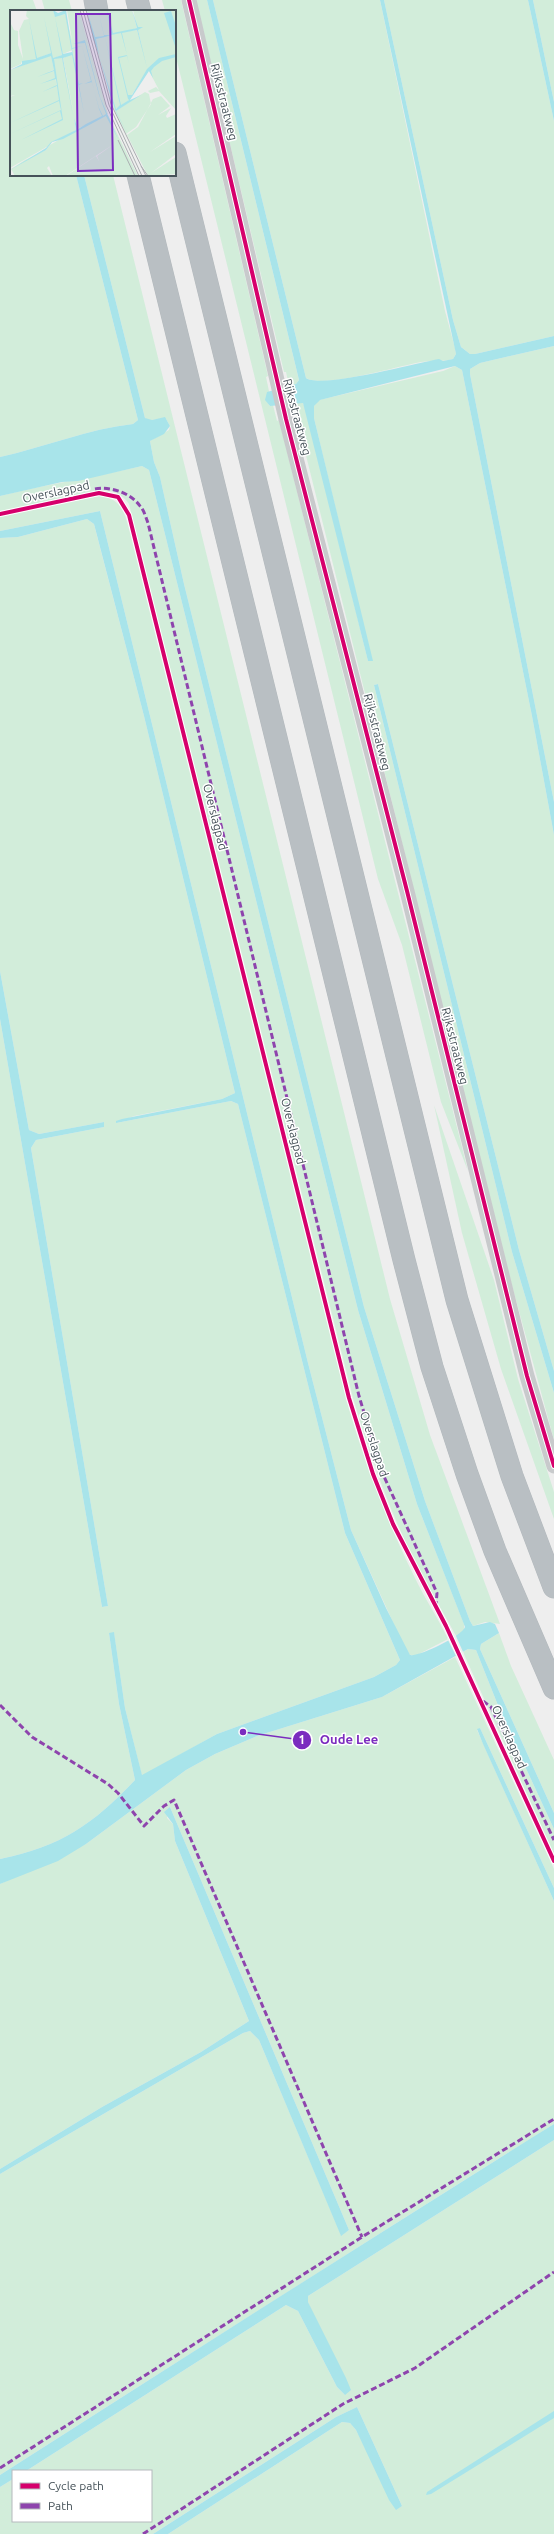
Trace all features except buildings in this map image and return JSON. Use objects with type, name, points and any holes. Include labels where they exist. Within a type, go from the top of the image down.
[{"type":"highway","points":[[95,0],[97,10]]},
{"type":"highway","points":[[137,0],[140,10]]},
{"type":"highway","points":[[176,157],[457,1300],[512,1476],[554,1587]]},
{"type":"highway","points":[[138,176],[404,1260],[430,1359],[465,1467],[495,1551],[554,1688]]},
{"type":"street","name":"Rijksstraatweg","points":[[189,0],[253,267],[286,419],[405,883],[527,1376],[554,1466]]},
{"type":"green space","points":[[0,0],[33,0],[37,10],[10,10],[10,176],[76,176],[138,420],[133,424],[116,426],[83,434],[0,457]]},
{"type":"green space","points":[[42,0],[69,0],[72,10],[45,10]]},
{"type":"green space","points":[[162,0],[181,0],[268,376],[266,377],[269,391],[267,402],[270,406],[273,405],[277,421],[279,420],[468,1171],[441,1102],[402,945],[378,879],[176,57],[176,10],[165,10]]},
{"type":"green space","points":[[196,0],[207,0],[299,380],[296,384],[289,386],[286,372],[284,372]]},
{"type":"green space","points":[[213,0],[380,0],[445,311],[455,348],[456,354],[453,359],[421,362],[343,379],[314,381],[306,378]]},
{"type":"green space","points":[[384,0],[528,0],[554,121],[554,336],[475,354],[470,354],[461,347],[453,320]]},
{"type":"green space","points":[[533,0],[554,0],[554,102]]},
{"type":"green space","points":[[84,176],[113,176],[390,1299],[430,1435],[500,1624],[485,1622],[473,1626],[470,1621],[425,1501],[364,1307],[184,584],[160,477],[154,462],[150,441],[169,430],[170,426],[166,419],[150,420],[145,418]]},
{"type":"green space","points":[[554,346],[554,802],[470,369],[480,363]]},
{"type":"green space","points":[[455,366],[462,370],[532,716],[554,835],[554,1371],[519,1250],[378,684],[374,685],[512,1252],[554,1393],[554,1440],[510,1278],[293,403],[303,403],[308,417],[368,661],[372,661],[314,418],[314,406],[319,400],[443,371]]},
{"type":"green space","points":[[142,466],[149,470],[358,1310],[417,1504],[464,1624],[464,1631],[456,1636],[406,1544],[373,1461],[353,1398],[129,504],[123,497],[116,493],[99,490],[0,511],[0,496]]},
{"type":"green space","points":[[99,496],[112,499],[120,506],[129,529],[353,1422],[376,1490],[404,1556],[448,1639],[417,1655],[410,1655],[407,1653],[351,1530],[308,1363],[100,511],[0,531],[0,517]]},
{"type":"green space","points":[[87,519],[94,524],[144,716],[235,1093],[222,1099],[134,1116],[116,1123],[231,1101],[238,1104],[345,1533],[400,1660],[396,1665],[374,1677],[217,1734],[142,1776],[125,1708],[114,1633],[109,1633],[119,1704],[135,1780],[104,1810],[75,1832],[41,1848],[0,1859],[0,1019],[102,1607],[108,1606],[31,1148],[36,1140],[104,1127],[104,1122],[39,1134],[29,1130],[0,971],[0,538],[18,537]]},
{"type":"green space","points":[[434,1105],[494,1280],[518,1379],[554,1492],[554,1519],[501,1369],[462,1233]]},
{"type":"green space","points":[[499,1633],[511,1666],[554,1760],[554,1813],[480,1649],[481,1644]]},
{"type":"green space","points":[[468,1649],[476,1650],[505,1723],[554,1829],[554,1854],[463,1652]]},
{"type":"green space","points":[[455,1657],[554,1869],[554,1888],[480,1728],[477,1730],[554,1901],[554,2124],[0,2475],[0,2174],[243,2033],[250,2031],[259,2040],[341,2235],[349,2230],[170,1807],[167,1818],[173,1824],[175,1841],[249,2021],[201,2052],[102,2107],[0,2169],[0,1884],[86,1844],[186,1770],[215,1754],[257,1736],[382,1697]]},
{"type":"green space","points":[[554,2140],[554,2534],[168,2534],[342,2422],[350,2423],[356,2430],[396,2509],[402,2506],[357,2407],[336,2417],[153,2534],[0,2534],[0,2487],[12,2480],[12,2522],[152,2522],[152,2470],[28,2470],[286,2305],[298,2311],[337,2387],[345,2395],[308,2302],[308,2296]]},
{"type":"water","points":[[207,0],[213,0],[306,378],[315,381],[349,378],[439,359],[443,361],[453,359],[456,354],[380,0],[384,0],[453,320],[461,347],[470,354],[475,354],[554,336],[554,346],[480,363],[470,369],[470,374],[554,802],[554,835],[532,716],[462,370],[455,366],[320,400],[314,406],[314,418],[373,661],[368,661],[303,403],[270,406],[265,400],[267,392],[296,384],[299,380]]},
{"type":"water","points":[[528,0],[533,0],[554,102],[554,121]]},
{"type":"water","points":[[76,176],[84,176],[145,418],[152,420],[165,417],[170,426],[164,434],[150,441],[154,462],[160,477],[184,584],[364,1307],[425,1501],[470,1621],[473,1626],[490,1622],[495,1624],[499,1633],[481,1644],[480,1649],[554,1813],[554,1829],[505,1723],[476,1650],[468,1649],[382,1697],[257,1736],[215,1754],[186,1770],[86,1844],[58,1861],[0,1884],[0,1859],[41,1848],[75,1832],[104,1810],[135,1780],[119,1704],[109,1633],[114,1632],[125,1708],[142,1775],[217,1734],[374,1677],[396,1665],[400,1660],[345,1533],[238,1104],[231,1101],[116,1123],[116,1121],[122,1119],[222,1099],[235,1093],[144,716],[94,524],[87,519],[18,537],[0,538],[0,531],[100,511],[308,1363],[351,1530],[386,1608],[410,1655],[422,1653],[440,1645],[462,1631],[465,1627],[417,1504],[358,1310],[149,470],[142,466],[78,481],[62,482],[0,496],[0,457],[83,434],[116,426],[133,424],[138,420]]},
{"type":"water","points":[[378,684],[519,1250],[554,1371],[554,1393],[512,1252],[374,685]]},
{"type":"water","points":[[0,971],[29,1130],[39,1134],[104,1122],[104,1127],[36,1140],[31,1148],[108,1606],[102,1607],[0,1019]]},
{"type":"water","points":[[480,1728],[554,1888],[554,1901],[483,1744],[477,1729]]},
{"type":"water","points":[[170,1807],[349,2230],[341,2236],[259,2040],[250,2031],[243,2033],[0,2174],[0,2169],[102,2107],[201,2052],[249,2021],[175,1841],[173,1824],[164,1812]]},
{"type":"water","points":[[554,2124],[554,2140],[308,2296],[308,2302],[351,2390],[345,2395],[337,2387],[298,2311],[286,2305],[28,2470],[12,2470],[12,2480],[0,2487],[0,2475]]},
{"type":"water","points":[[357,2407],[402,2506],[396,2510],[389,2500],[356,2430],[350,2423],[342,2422],[168,2534],[153,2534],[336,2417]]},
{"type":"water","points":[[554,2411],[554,2418],[431,2494],[426,2495],[427,2492]]},
{"type":"pier","points":[[455,1634],[464,1654],[457,1658],[447,1638]]},
{"type":"marked path","points":[[95,489],[101,488],[113,490],[131,497],[144,512],[148,523],[359,1396],[382,1472],[437,1593],[436,1605]]},
{"type":"marked path","points":[[483,1701],[491,1707],[554,1840]]},
{"type":"marked path","points":[[0,1705],[32,1737],[108,1784],[118,1793],[144,1826],[164,1806],[174,1800],[362,2237]]},
{"type":"marked path","points":[[0,2468],[362,2237],[554,2119]]},
{"type":"marked path","points":[[143,2534],[343,2404],[415,2368],[554,2272]]},
{"type":"cycle path","points":[[189,0],[286,419],[407,891],[527,1376],[554,1466]]},
{"type":"cycle path","name":"Overslagpad","points":[[0,514],[99,493],[118,497],[129,515],[349,1398],[373,1474],[393,1524],[446,1626],[554,1861]]},
{"type":"place","name":"Oude Lee","points":[[243,1732]]}]
